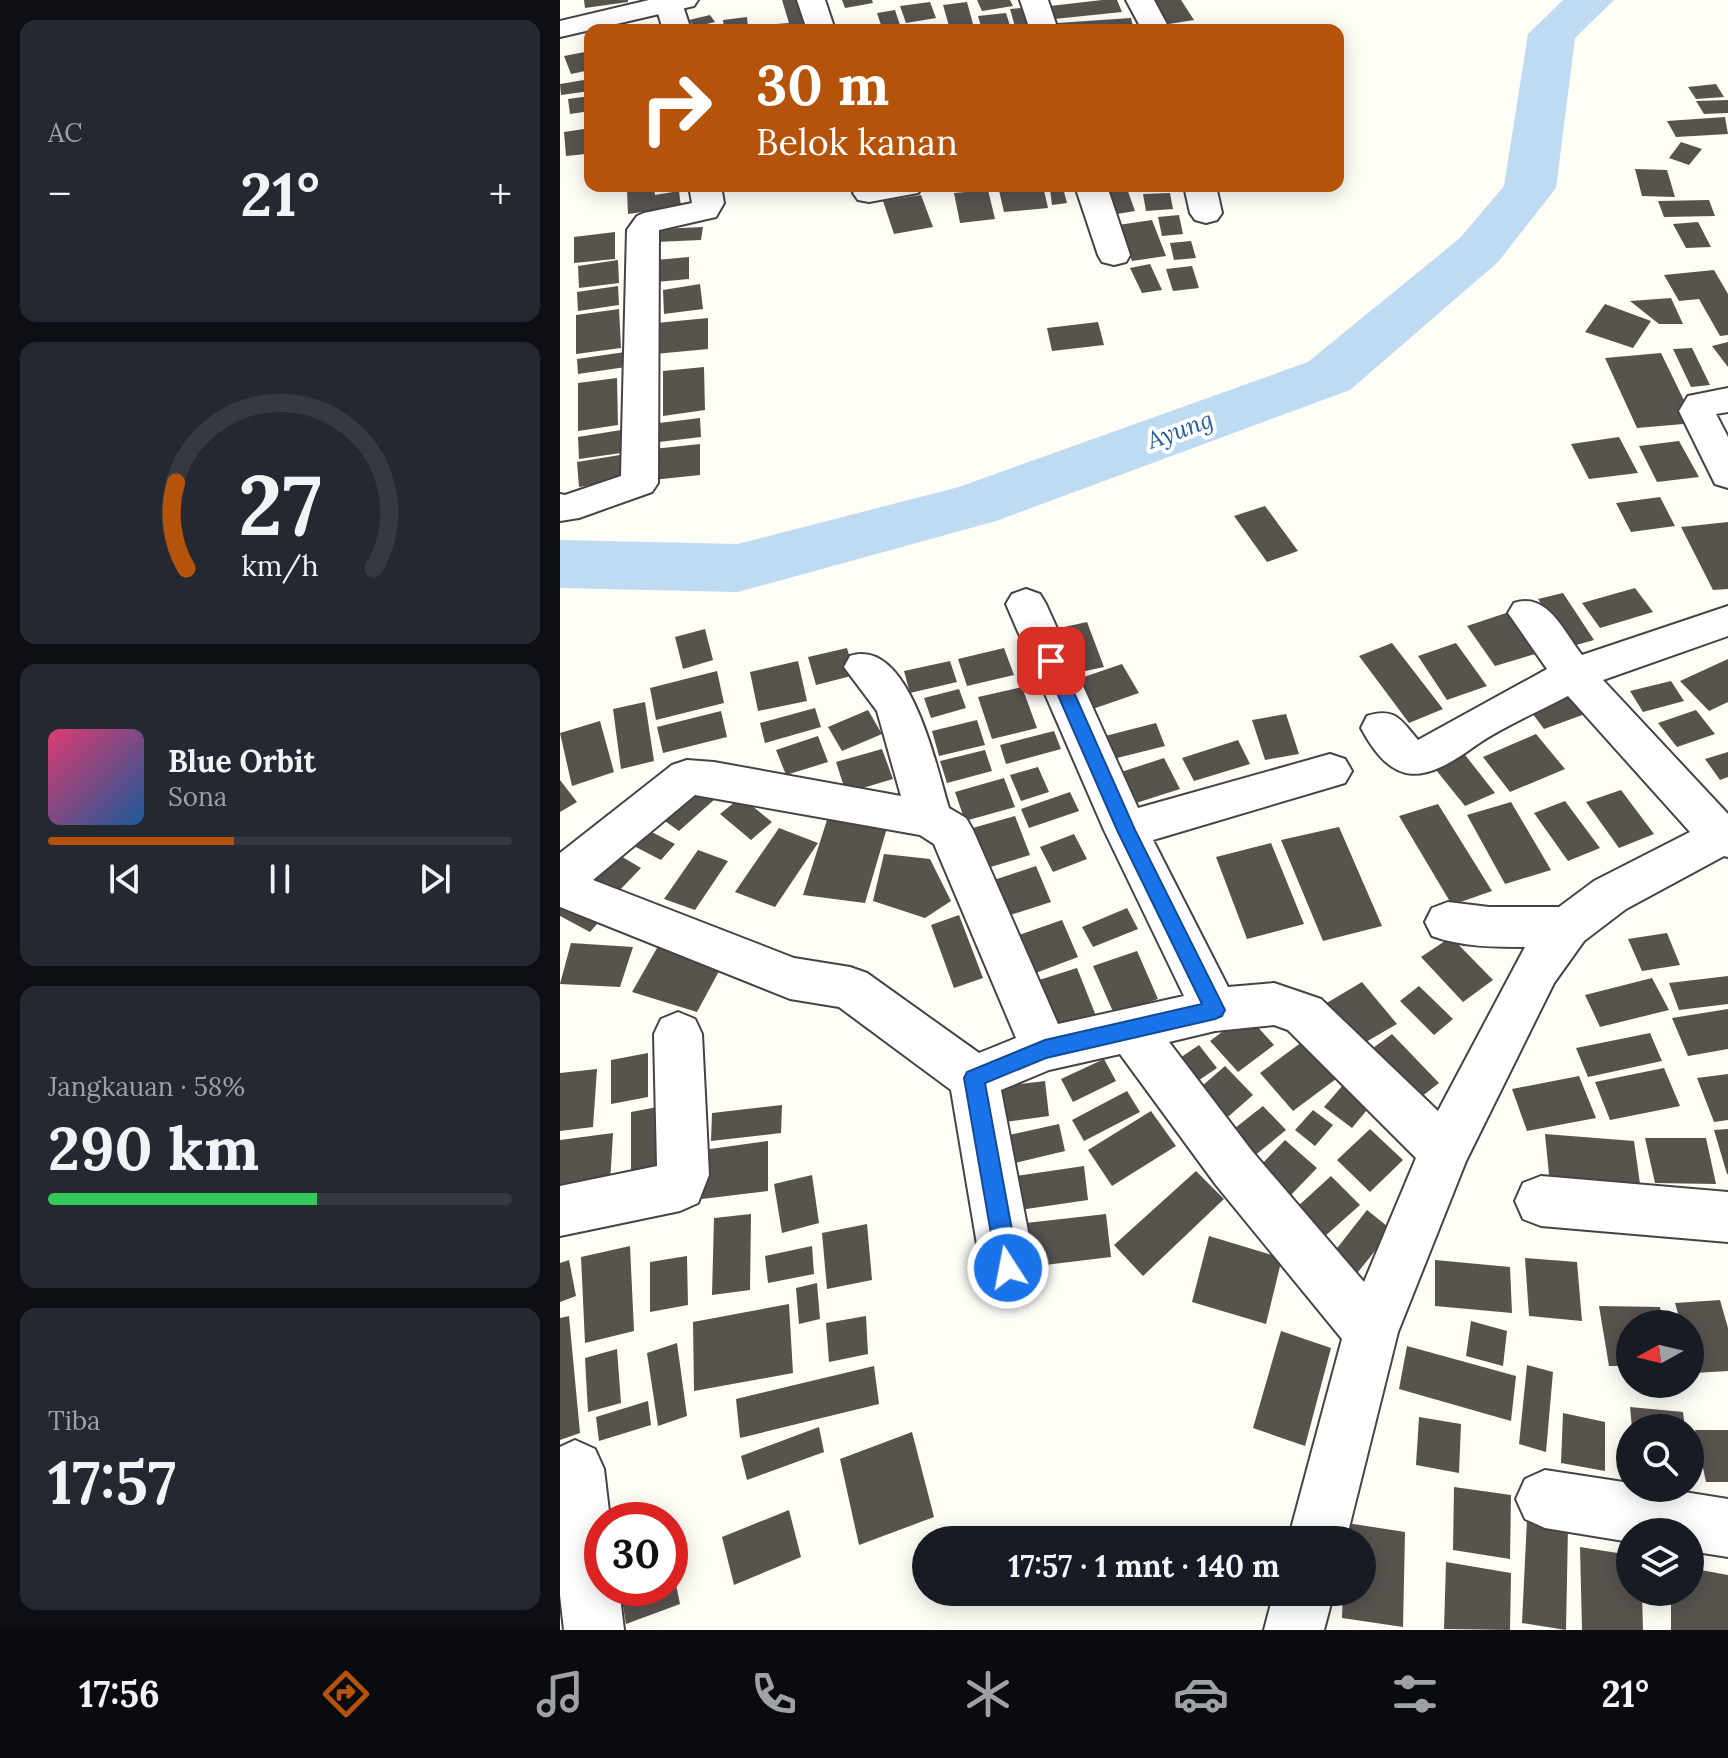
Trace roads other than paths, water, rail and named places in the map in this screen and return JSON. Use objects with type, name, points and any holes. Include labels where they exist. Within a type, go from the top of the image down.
[{"type":"street","points":[[811,0],[819,24]]},
{"type":"street","points":[[1034,0],[1042,24]]},
{"type":"street","points":[[1140,0],[1153,24]]},
{"type":"street","points":[[592,24],[677,11]]},
{"type":"street","points":[[560,29],[584,25]]},
{"type":"street","points":[[560,507],[566,509],[639,483],[643,230],[648,223],[705,210],[708,203],[706,192]]},
{"type":"street","points":[[1093,192],[1114,255]]},
{"type":"street","points":[[1728,400],[1701,404],[1697,411],[1728,475]]},
{"type":"street","points":[[1026,604],[1126,830],[1215,1010]]},
{"type":"street","points":[[1321,1526],[1371,1332],[1444,1151],[1537,968],[1568,927],[1610,895],[1725,836],[1573,674],[1528,613]]},
{"type":"street","points":[[1382,728],[1407,757],[1421,758],[1447,747],[1459,735],[1573,674],[1728,621]]},
{"type":"street","points":[[864,667],[896,705],[930,819]]},
{"type":"street","points":[[1126,830],[1330,771]]},
{"type":"street","points":[[1008,1268],[974,1078],[850,988],[790,978],[699,939],[568,890],[564,885],[572,870],[687,777],[714,779],[930,819],[950,831],[957,843],[1045,1049]]},
{"type":"street","points":[[1448,922],[1489,927],[1568,927]]},
{"type":"street","points":[[974,1078],[1045,1049],[1129,1028],[1215,1010],[1274,1004],[1297,1010],[1444,1151]]},
{"type":"street","points":[[1129,1028],[1234,1168],[1371,1332]]},
{"type":"street","points":[[560,1211],[680,1186],[683,1175],[678,1034]]},
{"type":"street","points":[[1541,1201],[1728,1217]]},
{"type":"street","points":[[575,1469],[594,1630]]},
{"type":"street","points":[[1545,1499],[1728,1528]]},
{"type":"street","points":[[1294,1630],[1300,1606]]},
{"type":"waterway","name":"Ayung","points":[[560,564],[738,568],[974,505],[1329,376],[1479,250],[1530,188],[1552,34],[1591,0]]}]
